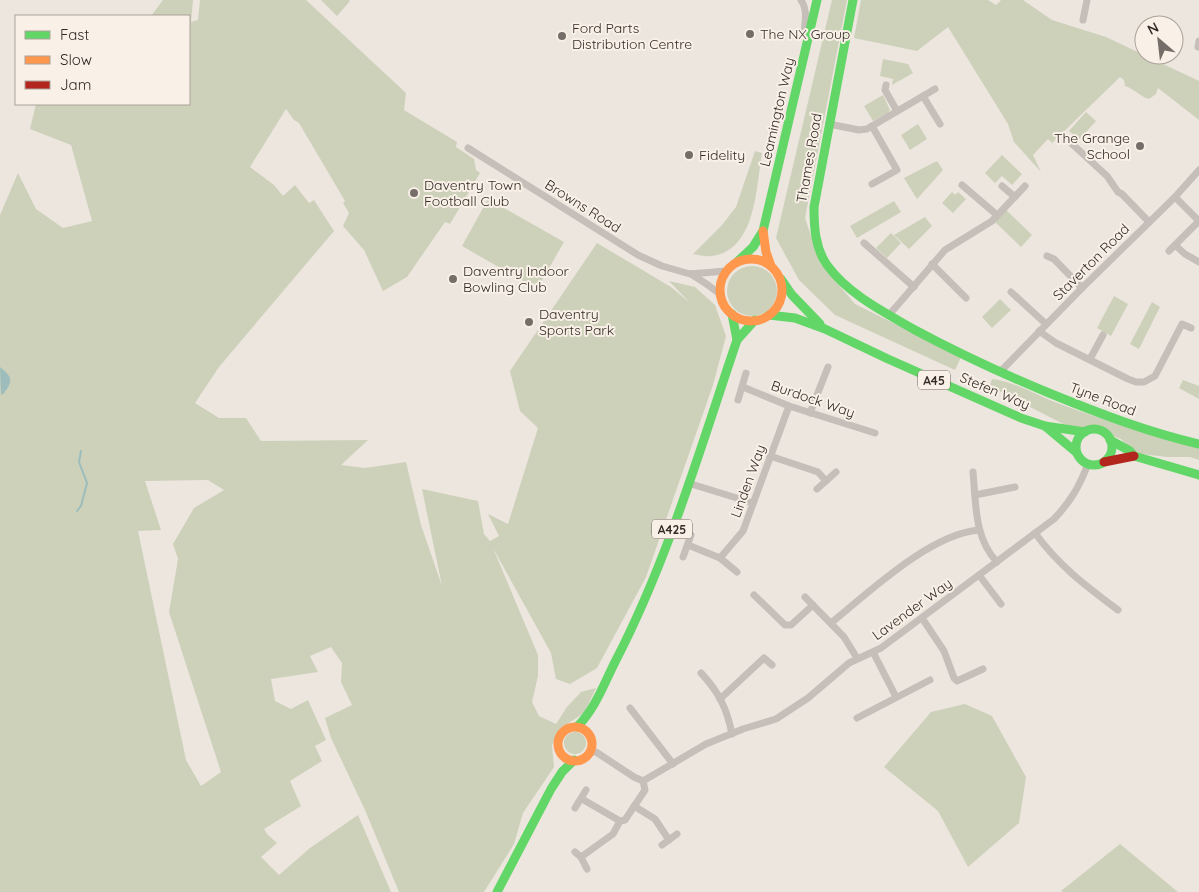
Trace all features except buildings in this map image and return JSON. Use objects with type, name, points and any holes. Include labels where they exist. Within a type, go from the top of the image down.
[{"type":"main road","name":"Leamington Way","points":[[771,266],[766,252],[764,231],[817,0]]},
{"type":"main road","name":"Thames Road","points":[[853,0],[814,208],[816,240],[823,260],[855,294],[924,334],[1000,372]]},
{"type":"main road","name":"Leamington Way","points":[[737,262],[753,247],[764,231]]},
{"type":"main road","points":[[756,259],[771,266],[779,277],[782,296],[776,308],[769,315],[755,320],[743,320],[726,308],[721,295],[721,281],[726,271],[737,262],[756,259]]},
{"type":"main road","name":"A45","points":[[779,277],[792,295],[825,329]]},
{"type":"main road","points":[[732,314],[736,340]]},
{"type":"main road","name":"A45","points":[[769,315],[795,318],[825,329]]},
{"type":"main road","points":[[736,340],[755,320]]},
{"type":"main road","name":"Stefen Way","points":[[825,329],[854,344],[982,401],[1046,426],[1085,432]]},
{"type":"main road","name":"A425","points":[[577,727],[587,717],[624,647],[664,555],[736,340]]},
{"type":"main road","name":"Tyne Road","points":[[1000,372],[1072,402],[1137,426],[1199,444]]},
{"type":"main road","name":"Stefen Way","points":[[1046,426],[1076,452]]},
{"type":"main road","points":[[1134,456],[1130,451],[1110,440],[1102,432],[1090,430],[1077,440],[1076,452],[1082,462],[1088,464],[1099,464],[1134,456],[1199,475]]},
{"type":"main road","points":[[1104,462],[1111,452],[1110,440]]},
{"type":"main road","name":"A425","points":[[587,717],[587,732]]},
{"type":"main road","points":[[562,772],[564,764],[558,745],[560,738],[566,729],[577,727],[587,732],[591,738],[594,750],[581,759],[574,760],[563,756]]},
{"type":"main road","points":[[497,892],[547,796],[562,772],[574,760]]},
{"type":"street","points":[[801,0],[805,6],[806,13],[803,38],[804,54]]},
{"type":"street","points":[[1084,20],[1087,0]]},
{"type":"street","points":[[886,85],[885,90],[897,111]]},
{"type":"street","points":[[829,124],[859,130],[872,126],[935,89]]},
{"type":"street","points":[[923,96],[940,124]]},
{"type":"street","points":[[872,126],[897,170],[872,184]]},
{"type":"street","points":[[1071,143],[1107,176],[1118,192],[1149,222]]},
{"type":"street","name":"Browns Road","points":[[468,148],[638,255],[662,266],[690,274],[721,295]]},
{"type":"street","name":"Staverton Road","points":[[1000,372],[1175,197],[1199,170]]},
{"type":"street","points":[[962,185],[997,215]]},
{"type":"street","points":[[1002,186],[1015,196]]},
{"type":"street","points":[[889,314],[945,250],[992,221],[1025,186]]},
{"type":"street","points":[[1169,251],[1199,221],[1175,197]]},
{"type":"street","points":[[864,243],[914,287]]},
{"type":"street","points":[[1175,245],[1185,254],[1199,262]]},
{"type":"street","points":[[1047,256],[1054,259],[1082,288]]},
{"type":"street","points":[[932,264],[966,298]]},
{"type":"street","name":"Browns Road","points":[[690,274],[726,271]]},
{"type":"street","points":[[1012,292],[1046,324]]},
{"type":"street","points":[[1039,331],[1056,343],[1128,379],[1144,382],[1155,376],[1182,324],[1191,328]]},
{"type":"street","points":[[1090,359],[1103,335]]},
{"type":"street","points":[[810,413],[828,367]]},
{"type":"street","points":[[738,400],[746,373]]},
{"type":"street","name":"Burdock Way","points":[[743,387],[789,406],[875,433]]},
{"type":"street","name":"Linden Way","points":[[720,558],[743,531],[789,406]]},
{"type":"street","points":[[770,456],[818,472],[826,481]]},
{"type":"street","name":"Lavender Way","points":[[644,781],[706,744],[776,719],[793,710],[849,663],[873,652],[922,618],[1054,519],[1072,498],[1088,464]]},
{"type":"street","points":[[817,489],[836,472]]},
{"type":"street","points":[[973,472],[979,530],[985,547],[997,562]]},
{"type":"street","points":[[688,483],[753,503]]},
{"type":"street","points":[[975,496],[1015,487]]},
{"type":"street","points":[[831,623],[883,580],[922,553],[957,534],[979,530]]},
{"type":"street","points":[[1035,533],[1050,554],[1063,567],[1118,610]]},
{"type":"street","points":[[684,556],[691,535]]},
{"type":"street","points":[[688,545],[720,558],[737,572]]},
{"type":"street","points":[[979,575],[1001,604]]},
{"type":"street","points":[[754,595],[785,624],[791,624],[813,605]]},
{"type":"street","points":[[805,597],[844,637],[857,658]]},
{"type":"street","points":[[922,618],[944,651],[954,678],[957,681],[983,669]]},
{"type":"street","points":[[873,652],[896,698]]},
{"type":"street","points":[[720,698],[764,658],[772,665]]},
{"type":"street","points":[[701,673],[720,698],[728,713],[732,734]]},
{"type":"street","points":[[857,718],[930,680]]},
{"type":"street","points":[[632,713],[674,764]]},
{"type":"street","points":[[587,869],[578,854],[613,834],[620,821],[625,820],[645,790],[644,781],[634,777],[594,750]]},
{"type":"street","points":[[575,808],[586,790]]},
{"type":"street","points":[[582,799],[620,821]]},
{"type":"street","points":[[634,806],[655,819],[670,840]]},
{"type":"street","points":[[662,846],[677,834]]},
{"type":"green space","points":[[163,0],[193,0],[191,22],[198,20],[200,0],[306,0],[406,93],[404,110],[457,142],[456,147],[474,159],[476,170],[480,173],[450,224],[445,222],[407,277],[383,291],[364,250],[343,226],[349,213],[343,203],[345,201],[299,123],[294,120],[286,109],[250,167],[274,185],[283,196],[295,185],[309,203],[314,200],[334,231],[219,367],[195,403],[219,418],[246,418],[261,441],[368,440],[341,465],[365,468],[406,462],[421,525],[442,586],[422,489],[478,501],[484,534],[490,541],[499,536],[488,514],[508,524],[538,428],[520,411],[510,371],[597,243],[671,287],[690,303],[669,281],[695,287],[715,305],[726,336],[713,385],[646,577],[597,668],[570,684],[556,679],[551,653],[493,548],[538,655],[538,676],[532,702],[539,716],[556,724],[567,707],[581,692],[596,688],[584,713],[561,728],[552,745],[554,767],[523,813],[514,844],[484,892],[399,892],[365,810],[331,738],[325,718],[352,705],[341,682],[342,663],[331,647],[310,656],[318,672],[271,679],[275,701],[291,709],[308,700],[326,740],[315,746],[322,761],[290,781],[301,806],[264,829],[277,843],[261,857],[279,875],[310,848],[358,815],[391,892],[0,892],[0,215],[18,173],[36,209],[63,228],[92,221],[71,145],[30,129],[36,105],[190,105],[190,15],[152,15]],"holes":[[[208,480],[224,490],[194,508],[173,544],[178,559],[169,612],[221,772],[201,786],[186,760],[138,531],[161,530],[145,481]]]},
{"type":"green space","points":[[321,0],[349,0],[350,1],[337,16]]},
{"type":"green space","points":[[832,0],[847,0],[805,218],[820,263],[855,304],[961,357],[955,370],[835,315],[799,280],[776,238]]},
{"type":"green space","points":[[861,0],[988,0],[996,5],[1001,0],[1023,0],[1052,20],[1106,37],[1134,50],[1134,65],[1165,65],[1199,81],[1199,120],[1158,88],[1156,94],[1149,99],[1125,86],[1124,80],[1120,77],[1052,143],[1048,139],[1033,155],[1041,172],[1014,142],[1008,124],[948,27],[917,51],[854,38]]},
{"type":"green space","points":[[883,59],[908,64],[913,73],[892,85],[893,79],[880,76]]},
{"type":"green space","points":[[883,95],[890,110],[873,121],[864,106]]},
{"type":"green space","points":[[1086,112],[1096,121],[1079,140],[1069,131]]},
{"type":"green space","points":[[918,124],[927,139],[910,150],[901,135]]},
{"type":"green space","points":[[755,151],[762,153],[755,199],[746,230],[738,242],[727,251],[712,256],[693,254],[722,225],[736,207]]},
{"type":"green space","points":[[1002,155],[1022,174],[1012,185],[1002,176],[995,183],[985,173]]},
{"type":"green space","points":[[937,161],[943,170],[917,199],[904,178]]},
{"type":"green space","points":[[952,192],[955,195],[958,192],[966,199],[953,213],[942,203]]},
{"type":"green space","points":[[488,199],[564,242],[537,289],[462,246]]},
{"type":"green space","points":[[894,201],[901,212],[857,238],[850,226]]},
{"type":"green space","points":[[1006,210],[1032,235],[1021,247],[995,222]]},
{"type":"green space","points":[[925,217],[932,226],[909,249],[894,235]]},
{"type":"green space","points":[[891,233],[901,243],[887,258],[876,248]]},
{"type":"green space","points":[[747,266],[757,266],[770,273],[777,286],[777,296],[770,309],[757,316],[747,316],[738,312],[731,305],[727,296],[727,286],[731,277],[738,270]]},
{"type":"green space","points":[[1114,296],[1128,304],[1111,336],[1097,328]]},
{"type":"green space","points":[[1000,299],[1011,310],[992,328],[982,317]]},
{"type":"green space","points":[[1152,302],[1160,307],[1139,349],[1130,344]]},
{"type":"green space","points":[[992,379],[1018,386],[1060,404],[1112,422],[1199,448],[1199,460],[1190,457],[1141,454],[1133,451],[1121,439],[1092,428],[1079,432],[1001,392],[990,385]]},
{"type":"green space","points":[[1183,380],[1199,386],[1199,399],[1179,388]]},
{"type":"green space","points":[[965,704],[992,716],[1026,777],[1019,823],[968,867],[938,811],[884,767],[931,712]]},
{"type":"green space","points":[[575,732],[583,735],[586,743],[583,751],[575,754],[567,751],[564,743],[567,735]]},
{"type":"green space","points":[[1120,844],[1178,892],[1061,891]]},
{"type":"water","points":[[0,367],[10,379],[5,393],[1,395]]},
{"type":"waterway","points":[[77,511],[81,506],[87,483],[79,462],[81,451]]},
{"type":"traffic: fast","points":[[737,262],[753,247],[763,231],[817,0]]},
{"type":"traffic: fast","points":[[853,0],[814,207],[818,244],[827,265],[836,276],[868,302],[915,330],[964,355],[1032,386],[1104,415],[1161,434],[1199,444]]},
{"type":"traffic: fast","points":[[781,279],[792,295],[820,324]]},
{"type":"traffic: fast","points":[[732,314],[737,340]]},
{"type":"traffic: fast","points":[[769,315],[795,318],[825,329],[1021,418],[1045,426],[1085,432]]},
{"type":"traffic: fast","points":[[577,727],[599,696],[634,623],[682,504],[737,340],[755,320]]},
{"type":"traffic: fast","points":[[1045,426],[1076,452]]},
{"type":"traffic: fast","points":[[1094,429],[1107,434],[1112,447],[1107,460],[1094,465],[1081,460],[1076,447],[1081,434],[1094,429]]},
{"type":"traffic: fast","points":[[1110,440],[1130,451],[1134,456],[1199,475]]},
{"type":"traffic: fast","points":[[497,892],[551,789],[562,772],[574,760]]},
{"type":"traffic: slow","points":[[763,231],[766,252],[771,266]]},
{"type":"traffic: slow","points":[[751,259],[768,264],[773,268],[777,273],[782,290],[777,307],[773,312],[768,316],[751,321],[734,316],[729,312],[725,307],[720,290],[725,273],[729,268],[734,264],[751,259]]},
{"type":"traffic: slow","points":[[575,727],[587,732],[592,744],[587,756],[575,761],[563,756],[558,744],[563,732],[575,727]]},
{"type":"traffic: jam","points":[[1104,462],[1134,456]]},
{"type":"place","name":"The NX Group","points":[[750,34]]},
{"type":"place","name":"Ford Parts Distribution Centre","points":[[562,36]]},
{"type":"place","name":"The Grange School","points":[[1140,146]]},
{"type":"place","name":"Fidelity","points":[[689,155]]},
{"type":"place","name":"Daventry Town Football Club","points":[[414,193]]},
{"type":"place","name":"Daventry Indoor Bowling Club","points":[[453,279]]},
{"type":"place","name":"Daventry Sports Park","points":[[529,322]]}]
